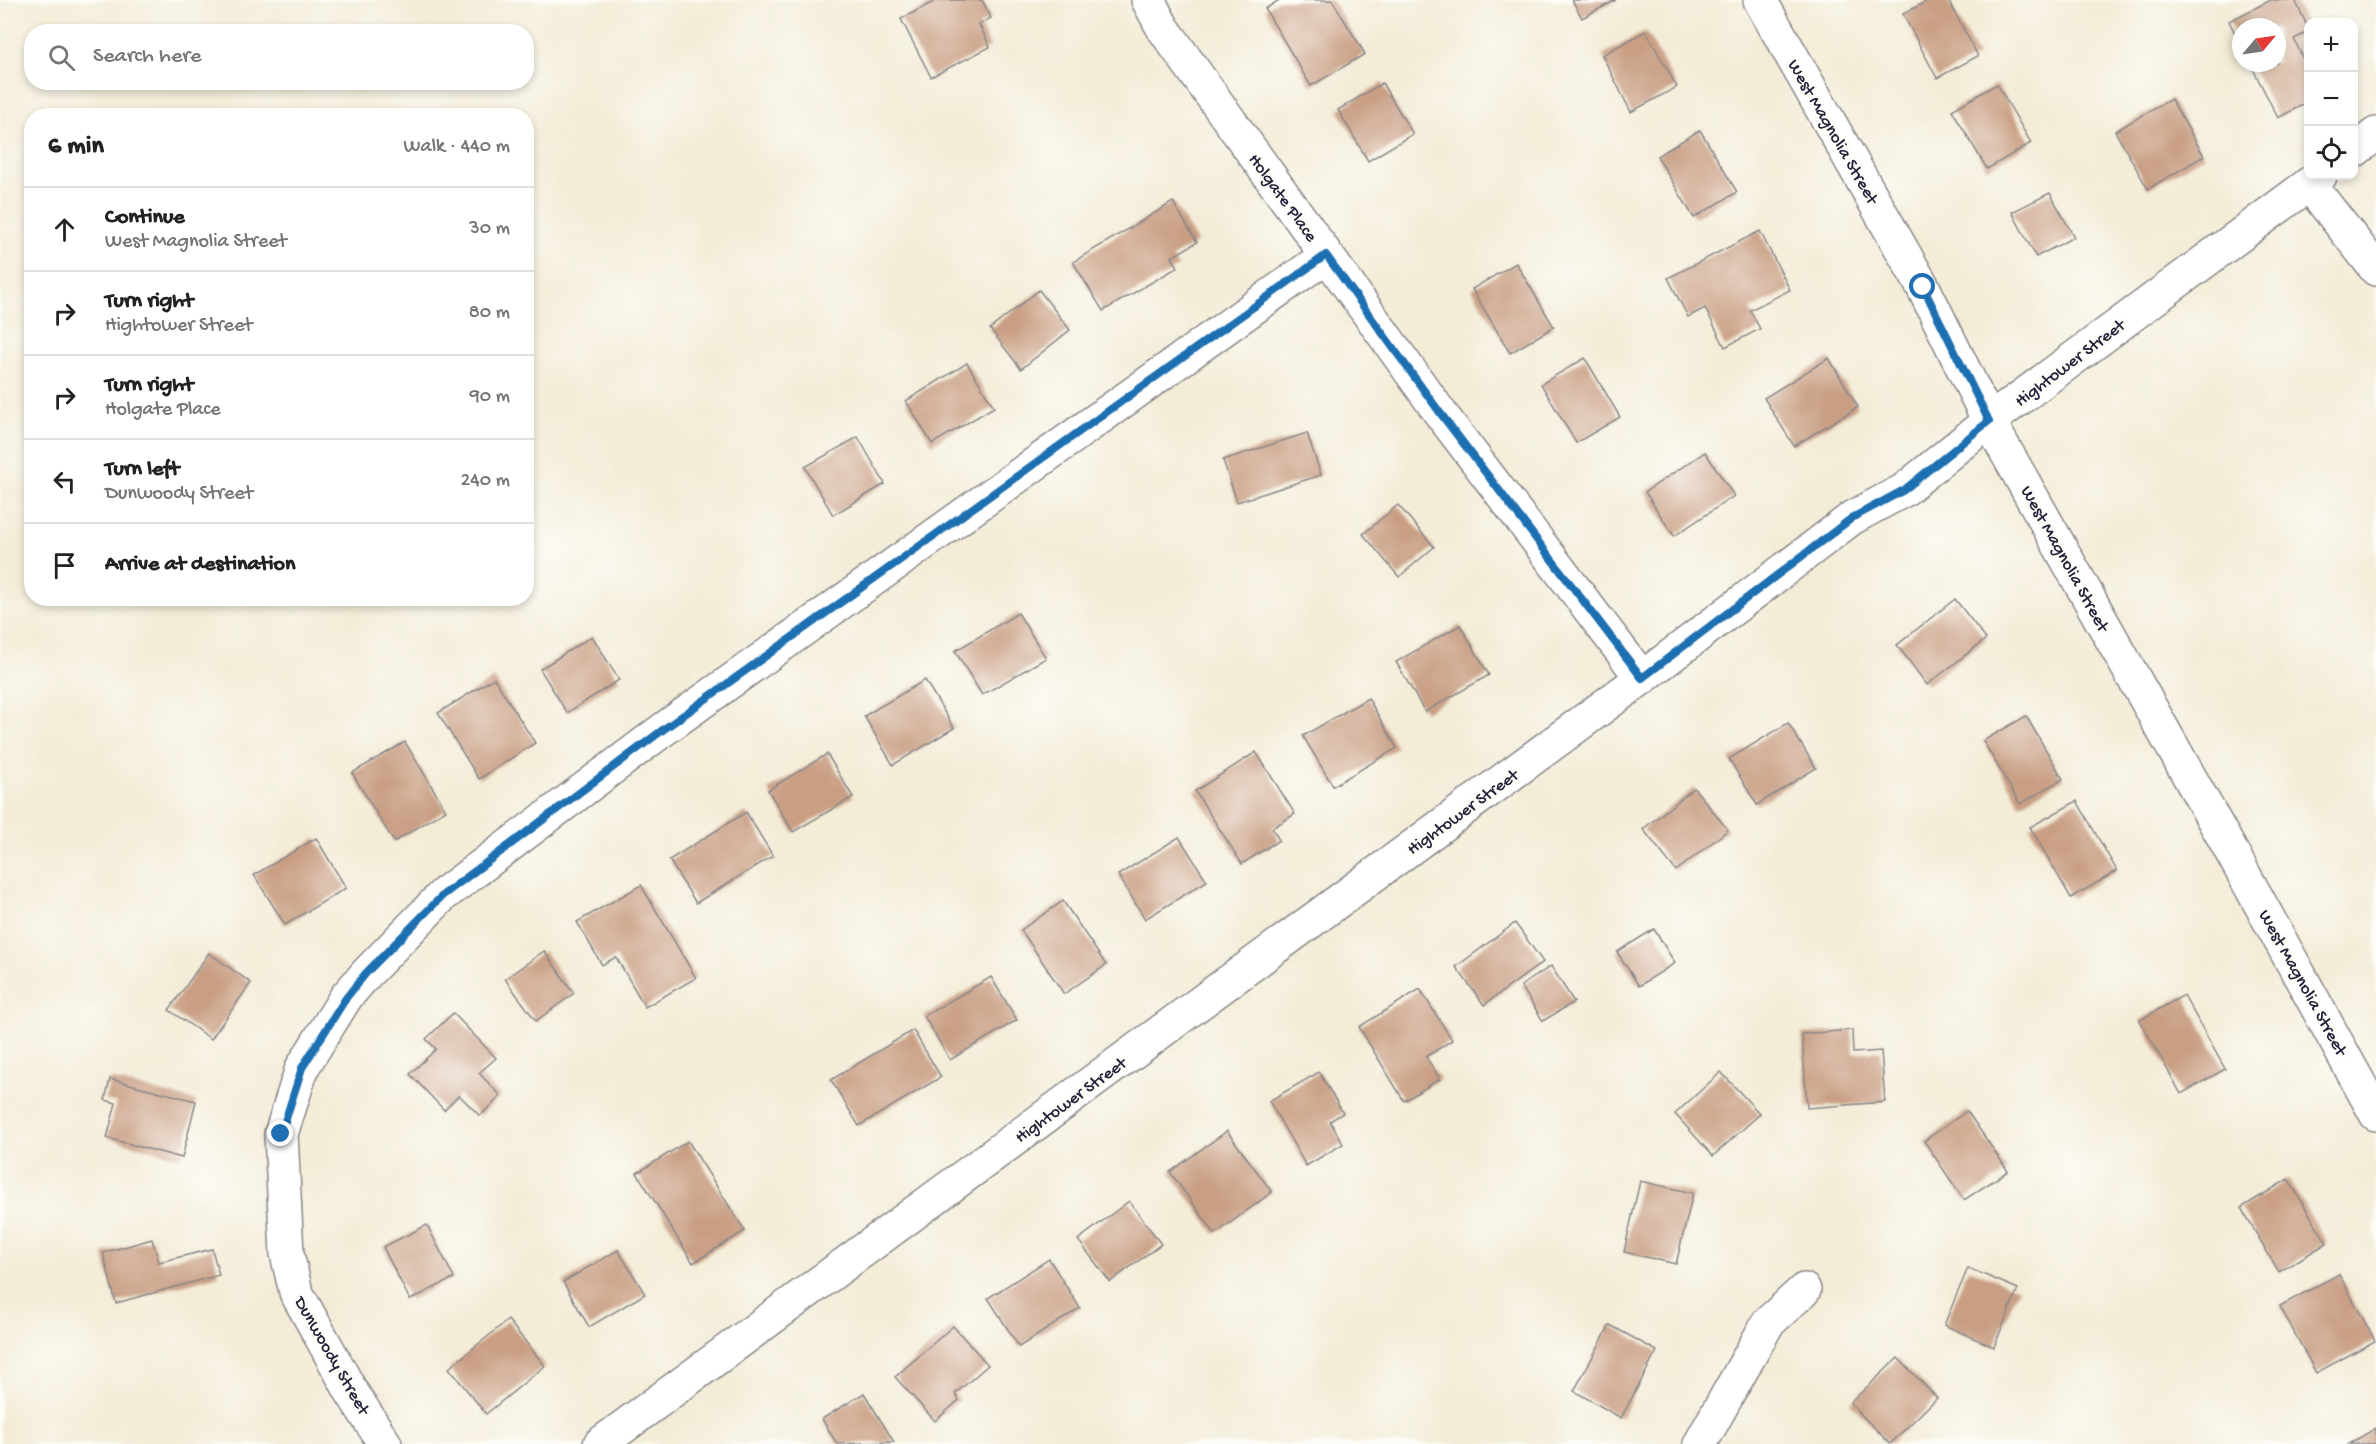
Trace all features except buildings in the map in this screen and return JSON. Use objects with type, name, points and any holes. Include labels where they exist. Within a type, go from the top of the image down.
[{"type":"street","name":"Holgate Place","points":[[1148,0],[1163,28],[1441,414],[1642,678]]},
{"type":"street","name":"West Magnolia Street","points":[[1760,0],[1923,287],[1989,421],[2226,840],[2376,1114]]},
{"type":"street","points":[[2358,148],[2376,134]]},
{"type":"street","name":"Hightower Street","points":[[600,1444],[1642,678],[1852,518],[1904,490],[1989,421],[2315,180]]},
{"type":"street","points":[[2315,180],[2376,269]]},
{"type":"street","name":"Dunwoody Street","points":[[385,1444],[351,1391],[296,1292],[287,1254],[281,1134],[302,1068],[346,998],[366,973],[453,888],[664,729],[1326,255]]},
{"type":"street","points":[[1700,1444],[1768,1323],[1804,1290]]},
{"type":"route","points":[[281,1134],[302,1068],[346,998],[366,973],[443,895],[664,729],[1326,255],[1441,414],[1642,678],[1852,518],[1904,490],[1989,421],[1923,287]]}]
